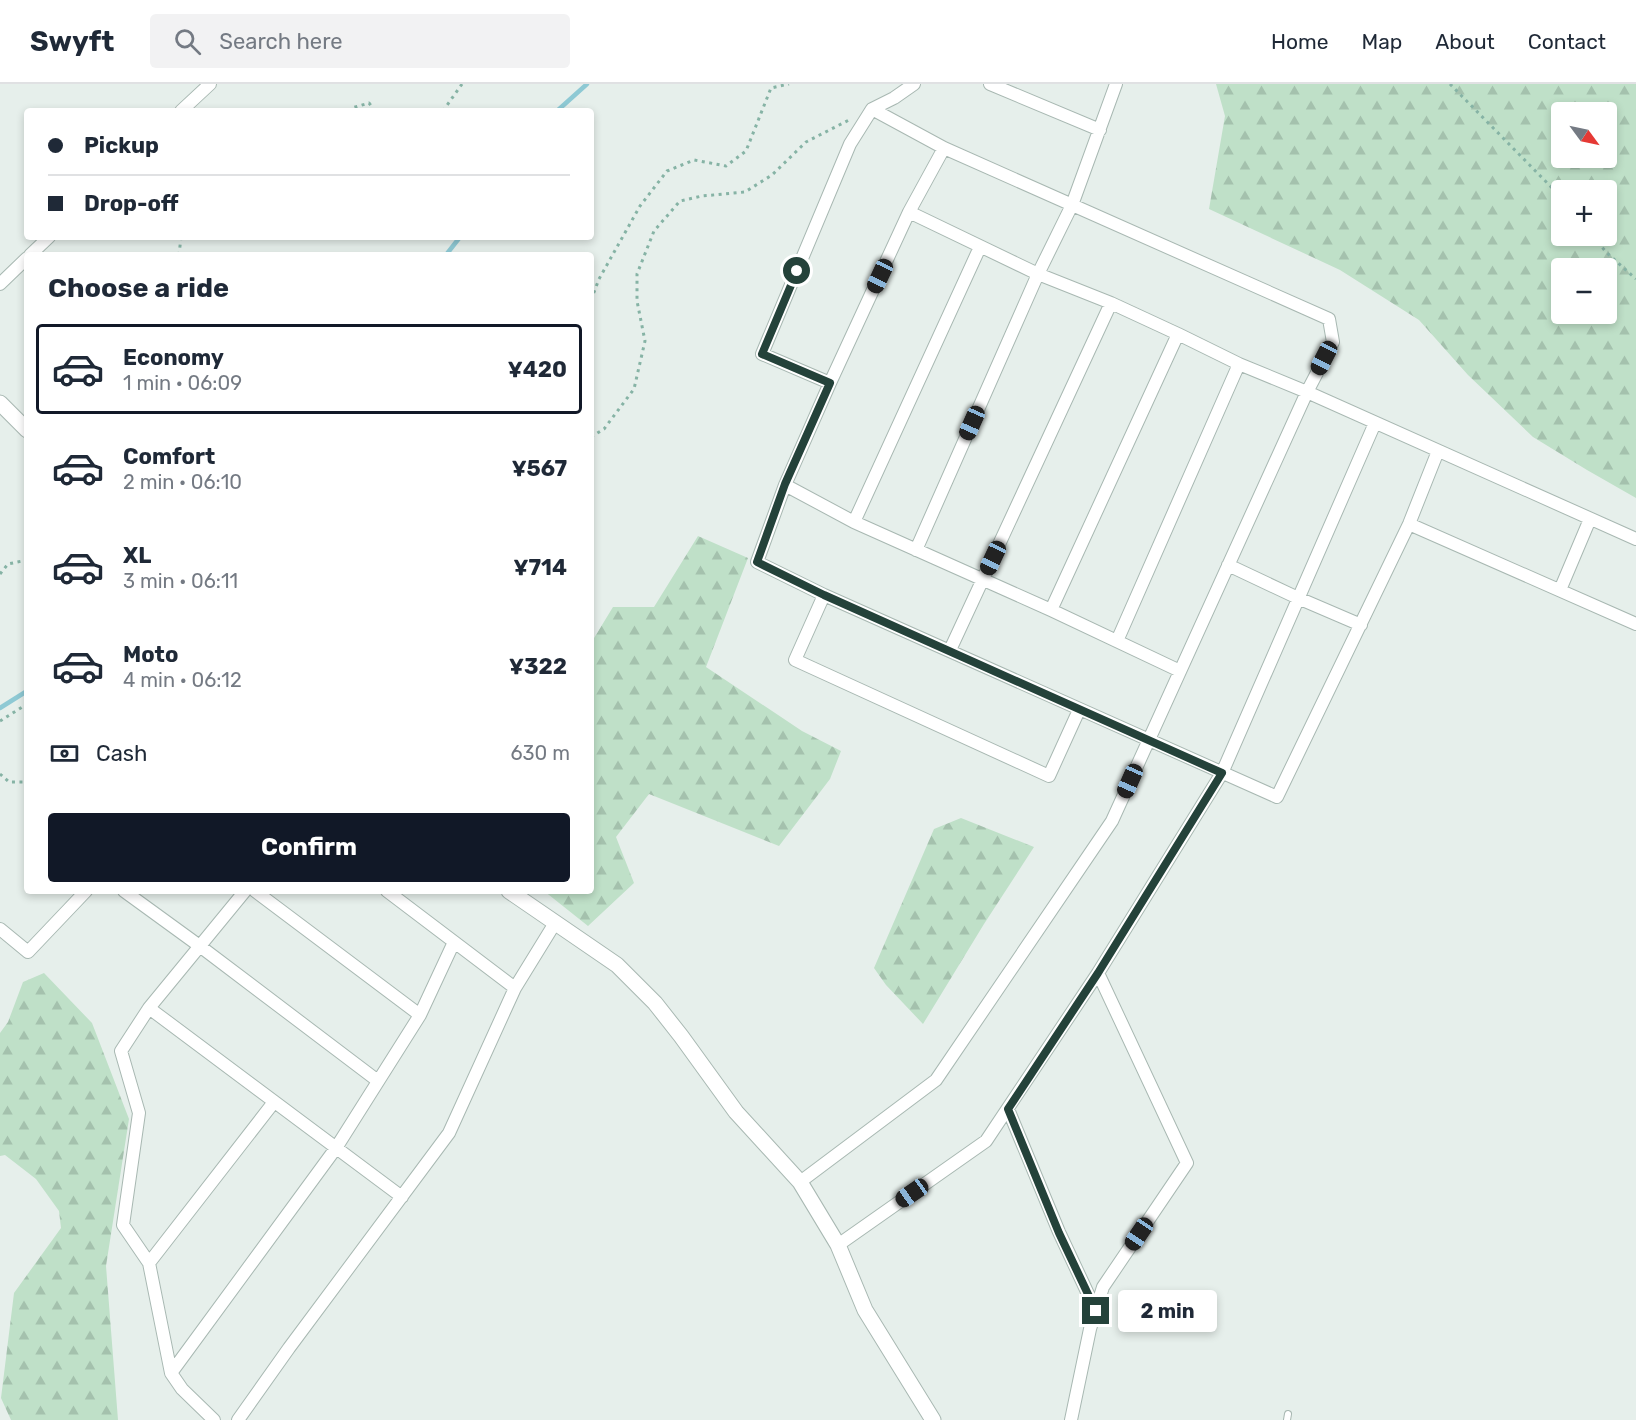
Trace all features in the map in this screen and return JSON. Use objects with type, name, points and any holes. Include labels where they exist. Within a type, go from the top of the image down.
[{"type":"street","points":[[185,108],[210,84]]},
{"type":"street","points":[[830,383],[762,354],[850,144],[872,109],[894,98],[914,84]]},
{"type":"street","points":[[990,84],[1100,130]]},
{"type":"street","points":[[916,550],[1038,274],[1072,205],[1116,84]]},
{"type":"street","points":[[800,1182],[936,1080],[1112,821],[1307,392],[1333,342],[1329,319],[944,148],[872,109]]},
{"type":"street","points":[[944,148],[909,212],[830,383],[785,484],[757,562],[824,595],[1277,797],[1409,524],[1438,451]]},
{"type":"street","points":[[909,212],[1038,274],[1111,303],[1239,364],[1307,392],[1636,539]]},
{"type":"street","points":[[32,252],[46,240]]},
{"type":"street","points":[[854,522],[980,247]]},
{"type":"street","points":[[0,284],[24,260]]},
{"type":"street","points":[[950,650],[1111,303]]},
{"type":"street","points":[[1051,610],[1178,334]]},
{"type":"street","points":[[1118,641],[1239,364]]},
{"type":"street","points":[[0,403],[24,427]]},
{"type":"street","points":[[838,1245],[986,1141],[1098,973],[1222,773],[1375,423]]},
{"type":"street","points":[[785,484],[854,522],[1051,610],[1180,671]]},
{"type":"street","points":[[1560,590],[1590,519]]},
{"type":"street","points":[[1409,524],[1636,624]]},
{"type":"street","points":[[1228,565],[1361,625]]},
{"type":"street","points":[[824,595],[795,660],[1049,776],[1079,710]]},
{"type":"street","points":[[0,929],[28,952],[83,894]]},
{"type":"street","points":[[128,894],[201,946],[378,1081]]},
{"type":"street","points":[[214,1420],[182,1389],[171,1373],[149,1263],[123,1225],[139,1113],[121,1051],[149,1008],[243,894]]},
{"type":"street","points":[[259,894],[420,1015]]},
{"type":"street","points":[[391,894],[514,988]]},
{"type":"street","points":[[513,894],[617,964],[655,1003],[736,1112],[800,1182],[838,1245],[865,1310],[933,1420]]},
{"type":"street","points":[[238,1420],[449,1133],[514,988],[555,922]]},
{"type":"street","points":[[171,1373],[336,1148],[420,1015],[454,942]]},
{"type":"street","points":[[1071,1420],[1090,1329],[1103,1287],[1187,1163],[1098,973]]},
{"type":"street","points":[[149,1008],[402,1197]]},
{"type":"street","points":[[149,1263],[274,1102]]},
{"type":"street","points":[[1008,1109],[1059,1233],[1096,1311]]},
{"type":"path","points":[[445,108],[462,84]]},
{"type":"path","points":[[594,292],[599,279],[640,207],[667,171],[694,160],[726,166],[746,151],[771,88],[789,84]]},
{"type":"path","points":[[1450,84],[1551,187]]},
{"type":"path","points":[[352,108],[369,103],[373,108]]},
{"type":"path","points":[[594,435],[604,429],[634,389],[645,341],[637,301],[637,274],[654,231],[680,201],[702,196],[745,192],[772,175],[806,142],[872,109]]},
{"type":"path","points":[[1601,246],[1636,279]]},
{"type":"path","points":[[0,574],[8,564],[24,561]]},
{"type":"path","points":[[0,721],[24,706]]},
{"type":"path","points":[[0,774],[9,782],[24,782]]},
{"type":"green space","points":[[1216,84],[1636,84],[1636,498],[1533,437],[1468,375],[1419,320],[1340,270],[1209,209],[1225,116]]},
{"type":"green space","points":[[698,536],[748,558],[706,667],[802,731],[841,751],[830,779],[779,846],[649,794],[616,837],[634,883],[588,926],[548,894],[594,894],[594,638],[613,607],[654,607]]},
{"type":"green space","points":[[961,818],[1034,847],[923,1024],[886,985],[874,968],[934,829]]},
{"type":"green space","points":[[44,973],[92,1023],[129,1119],[106,1266],[118,1420],[11,1420],[1,1398],[14,1293],[61,1228],[59,1211],[36,1179],[5,1155],[0,1156],[0,1033],[8,1022],[23,982]]},
{"type":"waterway","points":[[560,108],[587,84]]},
{"type":"waterway","points":[[448,252],[458,240]]},
{"type":"waterway","points":[[0,708],[24,693]]},
{"type":"route","points":[[797,271],[762,354],[830,383],[785,484],[757,562],[824,595],[1222,773],[1098,973],[1008,1109],[1059,1233],[1096,1311]]}]
